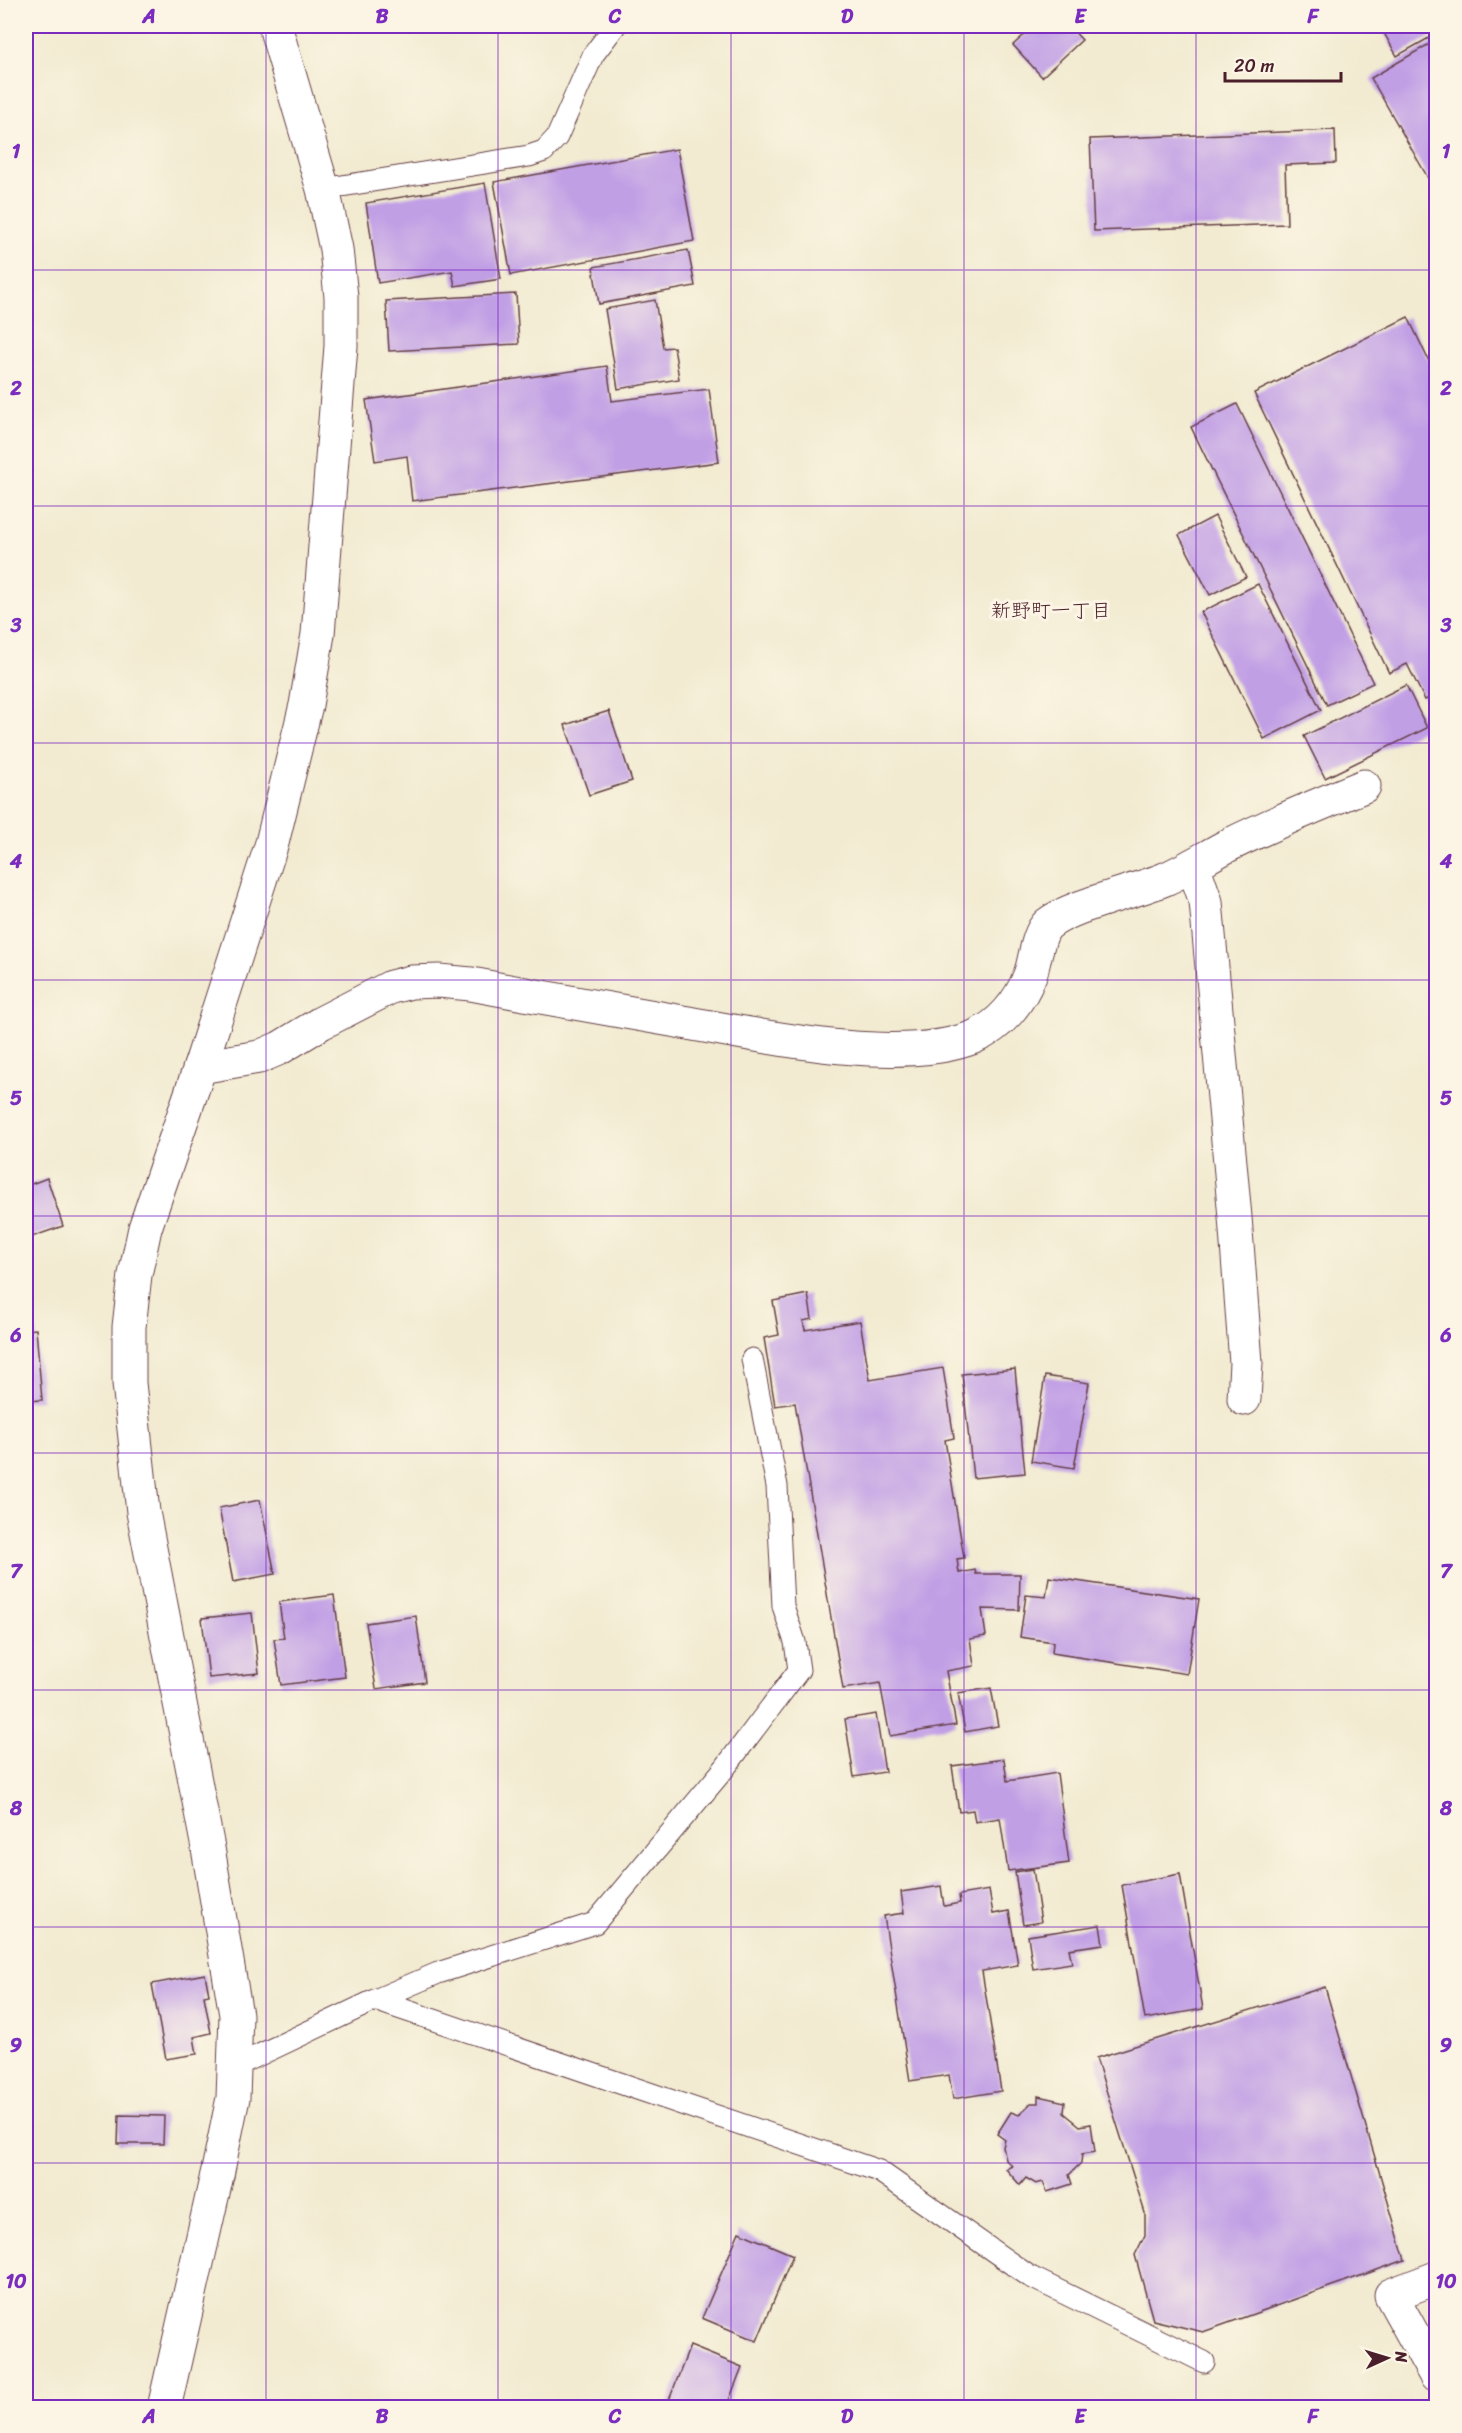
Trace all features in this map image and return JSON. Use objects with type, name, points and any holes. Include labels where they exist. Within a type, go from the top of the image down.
[{"type":"street","points":[[164,2408],[218,2175],[233,2098],[236,2066],[236,2015],[208,1848],[143,1512],[129,1383],[129,1327],[135,1275],[145,1228],[272,843],[306,705],[318,634],[341,345],[341,297],[336,249],[323,189],[275,26]]},
{"type":"street","points":[[200,1067],[258,1057],[280,1048],[341,1012],[392,987],[411,982],[439,981],[471,984],[775,1038],[840,1047],[897,1049],[937,1046],[974,1036],[998,1022],[1017,1002],[1030,975],[1036,949],[1047,925],[1071,912],[1164,879],[1297,813],[1364,786]]},
{"type":"street","points":[[1193,865],[1206,902],[1235,1217],[1246,1363],[1244,1399]]},
{"type":"street","points":[[1437,2278],[1391,2295],[1437,2376]]},
{"type":"lane","points":[[323,189],[529,156],[544,151],[557,137],[593,55],[615,26]]},
{"type":"lane","points":[[236,2066],[375,2000],[438,1973],[595,1923],[724,1768],[799,1670],[795,1642],[783,1606],[777,1486],[752,1359]]},
{"type":"lane","points":[[375,2000],[879,2171],[1029,2276],[1204,2362]]},
{"type":"building","points":[[1034,26],[1069,26],[1082,40],[1042,77],[1013,45]]},
{"type":"building","points":[[1380,26],[1436,26],[1436,34],[1397,56]]},
{"type":"building","points":[[1436,40],[1436,192],[1371,78]]},
{"type":"building","points":[[1335,130],[1336,163],[1285,165],[1287,224],[1094,231],[1090,139]]},
{"type":"building","points":[[677,149],[694,241],[511,275],[494,182]]},
{"type":"building","points":[[485,183],[501,279],[455,286],[452,271],[378,283],[366,203]]},
{"type":"building","points":[[688,250],[695,286],[599,304],[593,267]]},
{"type":"building","points":[[516,294],[519,344],[389,351],[386,301]]},
{"type":"building","points":[[655,300],[663,348],[674,347],[679,379],[618,389],[605,309]]},
{"type":"building","points":[[1408,317],[1436,376],[1436,695],[1425,700],[1407,664],[1389,673],[1254,393]]},
{"type":"building","points":[[607,366],[612,401],[709,389],[719,462],[412,501],[407,456],[375,461],[366,400]]},
{"type":"building","points":[[1237,404],[1373,683],[1327,705],[1191,427]]},
{"type":"building","points":[[1215,516],[1246,577],[1210,595],[1179,535]]},
{"type":"building","points":[[1258,584],[1321,710],[1264,739],[1201,612]]},
{"type":"building","points":[[1406,685],[1427,728],[1325,778],[1304,736]]},
{"type":"building","points":[[609,711],[632,781],[589,795],[565,725]]},
{"type":"building","points":[[47,1178],[63,1226],[26,1239],[26,1186]]},
{"type":"building","points":[[808,1294],[812,1319],[803,1321],[805,1330],[860,1321],[870,1380],[943,1368],[954,1438],[945,1440],[964,1558],[957,1559],[959,1573],[975,1570],[976,1574],[1020,1574],[1019,1610],[982,1609],[986,1636],[970,1639],[974,1666],[946,1671],[956,1725],[890,1736],[880,1683],[843,1689],[795,1403],[775,1406],[764,1338],[779,1335],[773,1301]]},
{"type":"building","points":[[36,1329],[42,1400],[26,1401],[26,1330]]},
{"type":"building","points":[[1015,1369],[1025,1473],[973,1478],[962,1374]]},
{"type":"building","points":[[1045,1376],[1089,1383],[1074,1468],[1031,1461]]},
{"type":"building","points":[[260,1500],[275,1574],[233,1582],[219,1508]]},
{"type":"building","points":[[1049,1577],[1199,1599],[1187,1674],[1052,1653],[1053,1642],[1020,1637],[1026,1595],[1046,1597]]},
{"type":"building","points":[[334,1595],[345,1677],[281,1685],[274,1639],[284,1638],[279,1602]]},
{"type":"building","points":[[252,1613],[259,1673],[209,1678],[202,1618]]},
{"type":"building","points":[[416,1616],[425,1682],[376,1689],[366,1623]]},
{"type":"building","points":[[991,1688],[998,1726],[965,1732],[958,1693]]},
{"type":"building","points":[[876,1714],[885,1772],[854,1777],[845,1719]]},
{"type":"building","points":[[1004,1759],[1007,1781],[1057,1773],[1069,1863],[1008,1871],[1000,1818],[975,1822],[973,1810],[959,1812],[952,1766]]},
{"type":"building","points":[[1033,1869],[1041,1922],[1023,1925],[1015,1872]]},
{"type":"building","points":[[1180,1874],[1203,2009],[1145,2019],[1122,1885]]},
{"type":"building","points":[[941,1886],[944,1906],[960,1903],[959,1895],[989,1890],[993,1914],[1009,1911],[1018,1965],[982,1971],[1001,2091],[953,2099],[949,2075],[910,2081],[884,1916],[904,1913],[901,1892]]},
{"type":"building","points":[[1100,1925],[1103,1944],[1069,1949],[1072,1963],[1033,1969],[1028,1936]]},
{"type":"building","points":[[205,1974],[209,1995],[204,1996],[211,2033],[194,2037],[197,2054],[166,2059],[152,1984]]},
{"type":"building","points":[[1325,1987],[1405,2260],[1203,2332],[1153,2320],[1135,2255],[1145,2235],[1145,2213],[1096,2058]]},
{"type":"building","points":[[1038,2096],[1065,2102],[1064,2113],[1080,2126],[1091,2124],[1095,2152],[1082,2154],[1081,2163],[1069,2175],[1072,2184],[1047,2192],[1043,2182],[1036,2184],[1026,2178],[1020,2185],[1006,2169],[1012,2166],[1006,2160],[1003,2147],[1005,2140],[997,2134],[1011,2112],[1019,2115],[1031,2103],[1038,2103]]},
{"type":"building","points":[[119,2115],[164,2116],[163,2144],[118,2144]]},
{"type":"building","points":[[739,2232],[793,2255],[757,2341],[702,2318]]},
{"type":"building","points":[[690,2346],[742,2367],[726,2408],[666,2408]]},
{"type":"district","name":"新野町一丁目","points":[[1051,610]]}]
